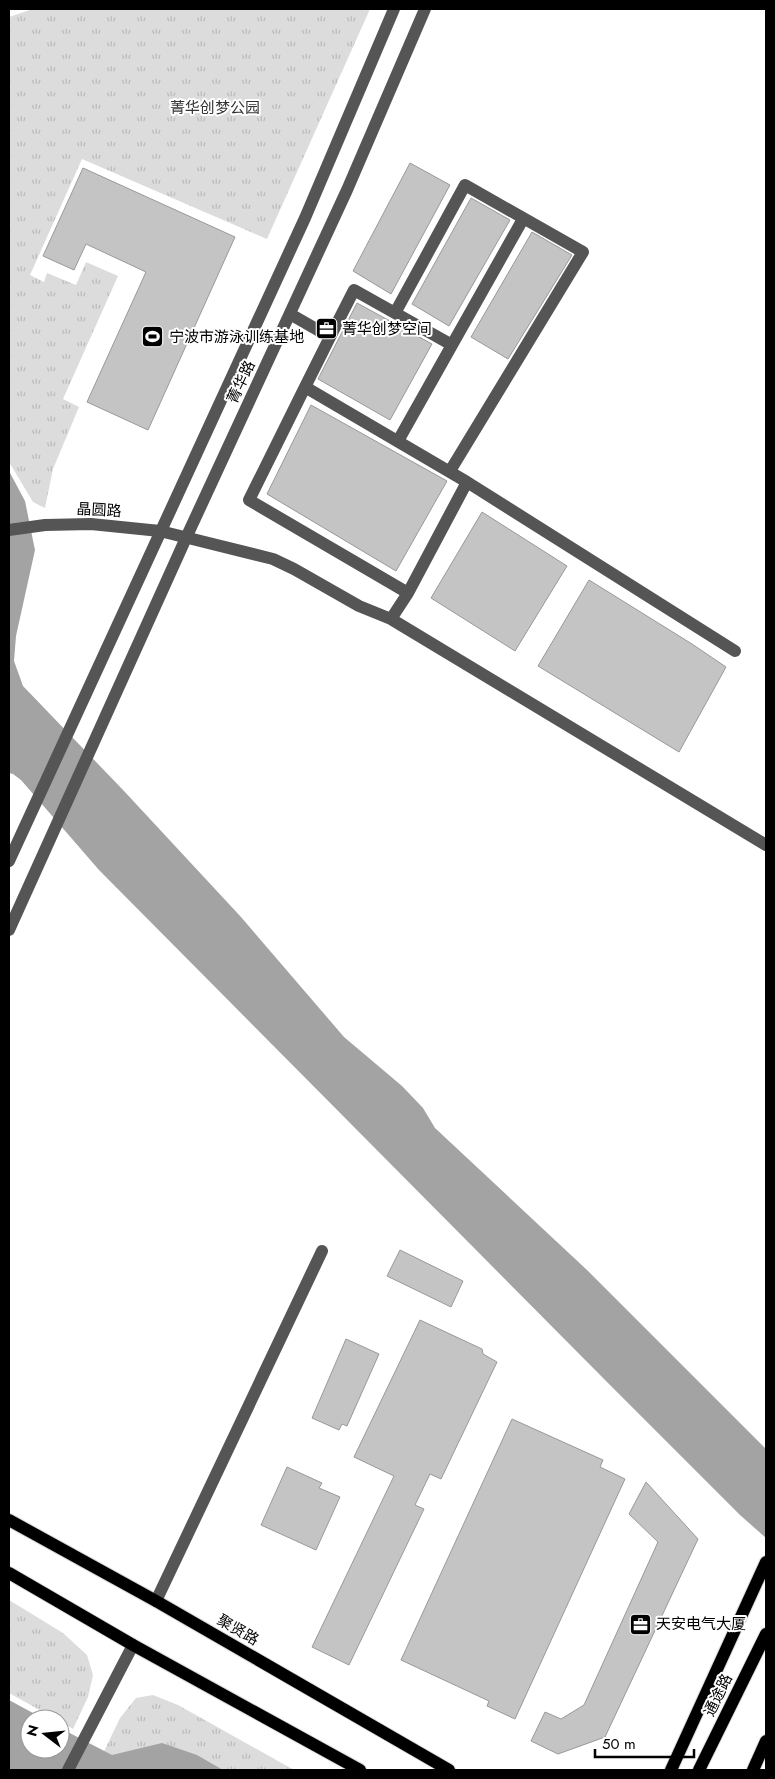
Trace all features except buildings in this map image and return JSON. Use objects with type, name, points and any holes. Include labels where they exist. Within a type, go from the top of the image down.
[{"type":"main road","name":"聚贤路","points":[[9,1520],[156,1601],[449,1770]]},
{"type":"main road","points":[[671,1770],[766,1562]]},
{"type":"main road","points":[[9,1572],[133,1645],[360,1770]]},
{"type":"main road","name":"通途路","points":[[699,1770],[766,1634]]},
{"type":"main road","points":[[753,1770],[766,1741]]},
{"type":"street","name":"菁华路","points":[[9,861],[305,218],[394,9]]},
{"type":"street","name":"菁华路","points":[[9,930],[186,538],[347,190],[425,9]]},
{"type":"street","points":[[395,313],[465,185],[583,252],[450,471]]},
{"type":"street","points":[[398,441],[524,219]]},
{"type":"street","points":[[408,593],[249,500],[354,290],[452,345]]},
{"type":"street","points":[[290,314],[330,337]]},
{"type":"street","points":[[306,387],[450,471],[735,651]]},
{"type":"street","points":[[391,619],[408,593],[467,482]]},
{"type":"street","name":"晶圆路","points":[[9,530],[46,525],[91,524],[160,532],[273,559],[359,606],[391,619],[766,845]]},
{"type":"street","points":[[156,1601],[322,1251]]},
{"type":"street","points":[[68,1770],[133,1645]]},
{"type":"green space","name":"菁华创梦公园","points":[[33,9],[370,9],[267,239],[82,159],[30,275],[44,282],[47,273],[76,285],[86,262],[118,276],[63,399],[79,407],[53,469],[45,508],[33,502],[9,462],[9,17]]},
{"type":"green space","points":[[9,1600],[63,1633],[87,1655],[93,1675],[88,1697],[73,1729],[70,1727],[70,1709],[38,1709],[9,1693]]},
{"type":"green space","points":[[153,1695],[178,1705],[294,1770],[95,1770],[120,1718],[136,1698]]},
{"type":"shaded area","points":[[9,471],[25,501],[35,550],[16,636],[14,661],[23,686],[241,917],[344,1037],[402,1086],[423,1108],[435,1128],[587,1270],[766,1449],[766,1538],[740,1515],[610,1385],[99,870],[21,780],[9,773]]},
{"type":"shaded area","points":[[9,1700],[26,1709],[20,1709],[20,1759],[70,1759],[70,1733],[112,1755],[162,1743],[197,1755],[223,1770],[12,1770],[9,1768]]},
{"type":"place","name":"菁华创梦空间","points":[[326,329]]},
{"type":"place","name":"宁波市游泳训练基地","points":[[153,337]]},
{"type":"place","name":"天安电气大厦","points":[[640,1624]]}]
